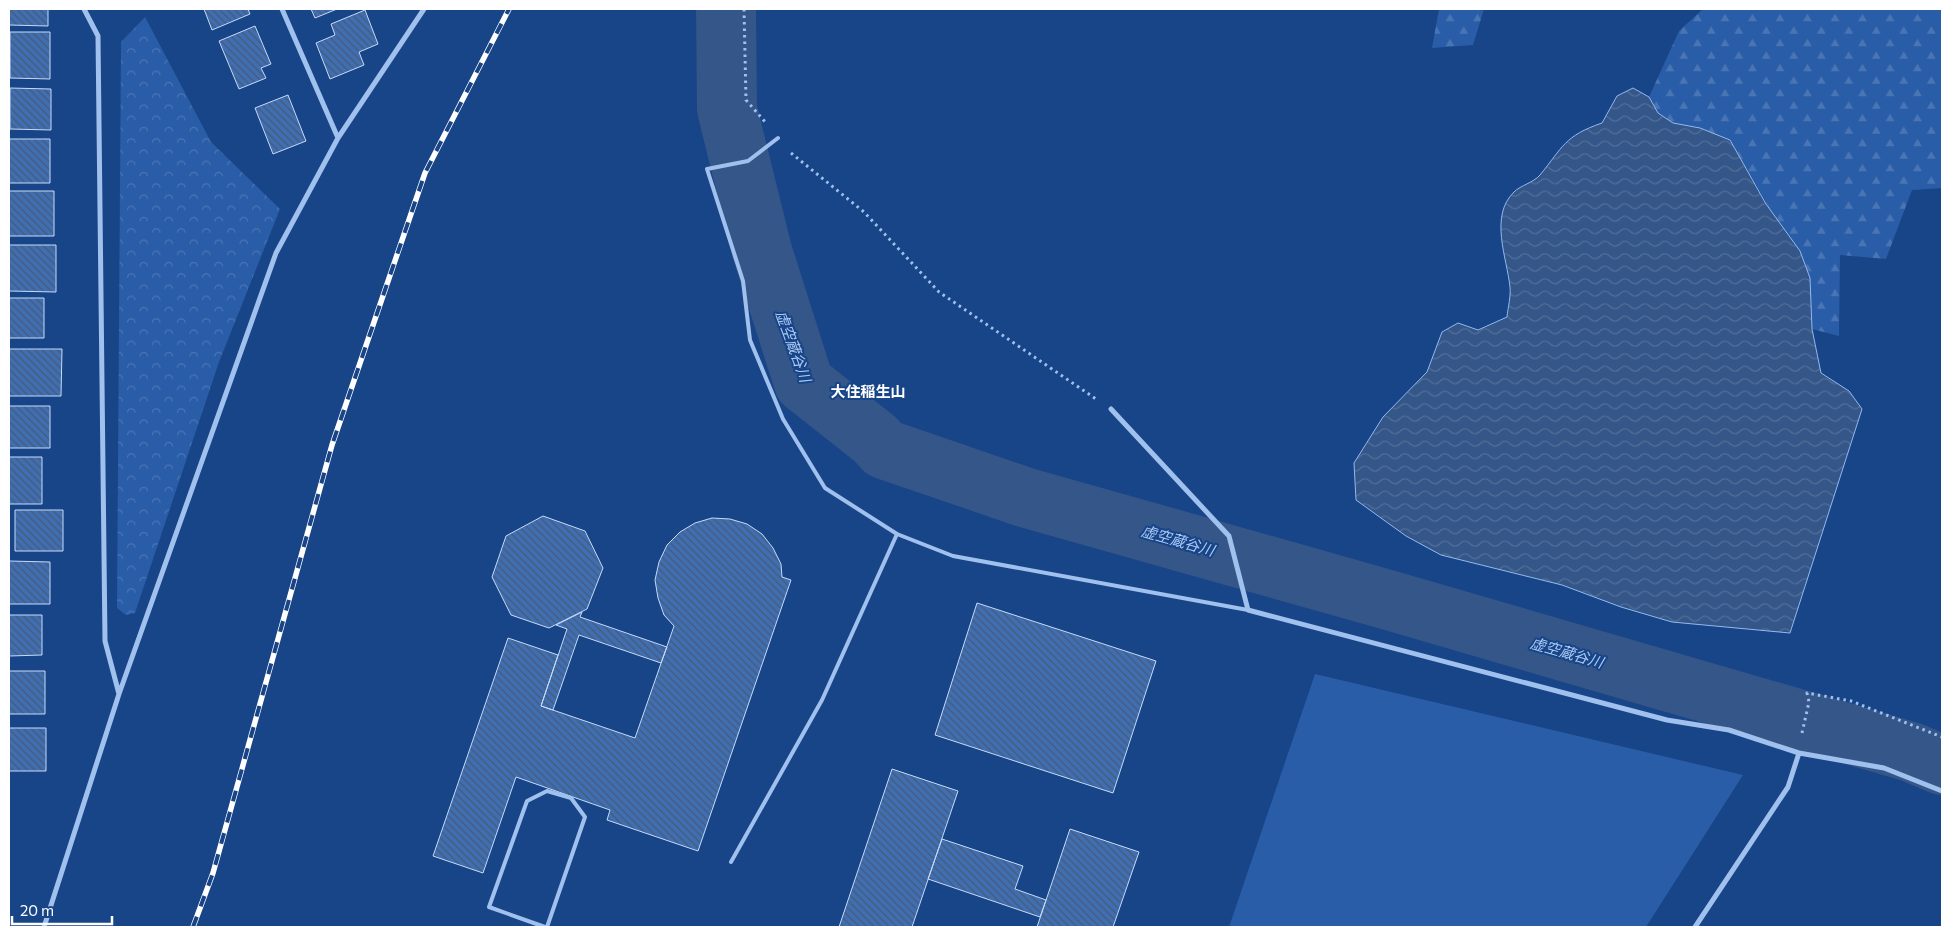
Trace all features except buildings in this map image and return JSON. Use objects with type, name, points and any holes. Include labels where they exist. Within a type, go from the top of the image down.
[{"type":"street","points":[[84,9],[98,36],[105,641],[119,694]]},
{"type":"street","points":[[282,9],[338,138]]},
{"type":"street","points":[[44,927],[119,694],[276,253],[338,138],[424,9]]},
{"type":"street","points":[[1111,409],[1229,536],[1248,610],[1667,720],[1729,730],[1799,754],[1884,768],[1942,791]]},
{"type":"street","points":[[1694,927],[1788,787],[1799,754]]},
{"type":"lane","points":[[778,138],[748,161],[707,169],[744,281],[750,340],[783,419],[825,488],[897,534],[953,556],[1248,610]]},
{"type":"lane","points":[[731,862],[822,700],[897,534]]},
{"type":"lane","points":[[547,791],[571,798],[585,817],[546,927],[489,907],[527,801],[547,791]]},
{"type":"path","points":[[744,9],[746,100],[794,157],[864,212],[939,292],[1111,409]]},
{"type":"path","points":[[1801,737],[1809,702],[1807,693],[1851,702],[1942,737]]},
{"type":"green space","points":[[1439,9],[1484,9],[1473,45],[1432,48]]},
{"type":"green space","points":[[1703,9],[1942,9],[1942,188],[1912,190],[1886,259],[1840,255],[1839,336],[1812,329],[1810,278],[1730,140],[1700,128],[1673,123],[1658,113],[1649,97],[1679,31]]},
{"type":"green space","points":[[145,17],[211,142],[280,209],[219,362],[135,613],[126,615],[117,608],[121,42]]},
{"type":"green space","points":[[1315,674],[1743,775],[1646,927],[1229,927]]},
{"type":"water","points":[[1633,88],[1649,97],[1658,113],[1673,123],[1700,128],[1730,140],[1766,204],[1800,251],[1810,278],[1812,329],[1821,373],[1849,391],[1862,409],[1790,633],[1672,622],[1621,607],[1562,585],[1441,555],[1406,536],[1356,500],[1354,463],[1383,417],[1427,372],[1442,332],[1458,323],[1478,330],[1507,317],[1510,287],[1503,251],[1501,225],[1502,213],[1507,202],[1514,192],[1540,175],[1565,143],[1589,128],[1602,123],[1617,96]]},
{"type":"waterway","name":"虚空蔵谷川","points":[[726,9],[727,109],[762,251],[804,383],[875,439],[884,449],[1024,497],[1385,599],[1911,752],[1942,765]]},
{"type":"railway","points":[[193,927],[213,873],[332,445],[425,173],[509,9]]},
{"type":"district","name":"大住稲生山","points":[[868,391]]}]
